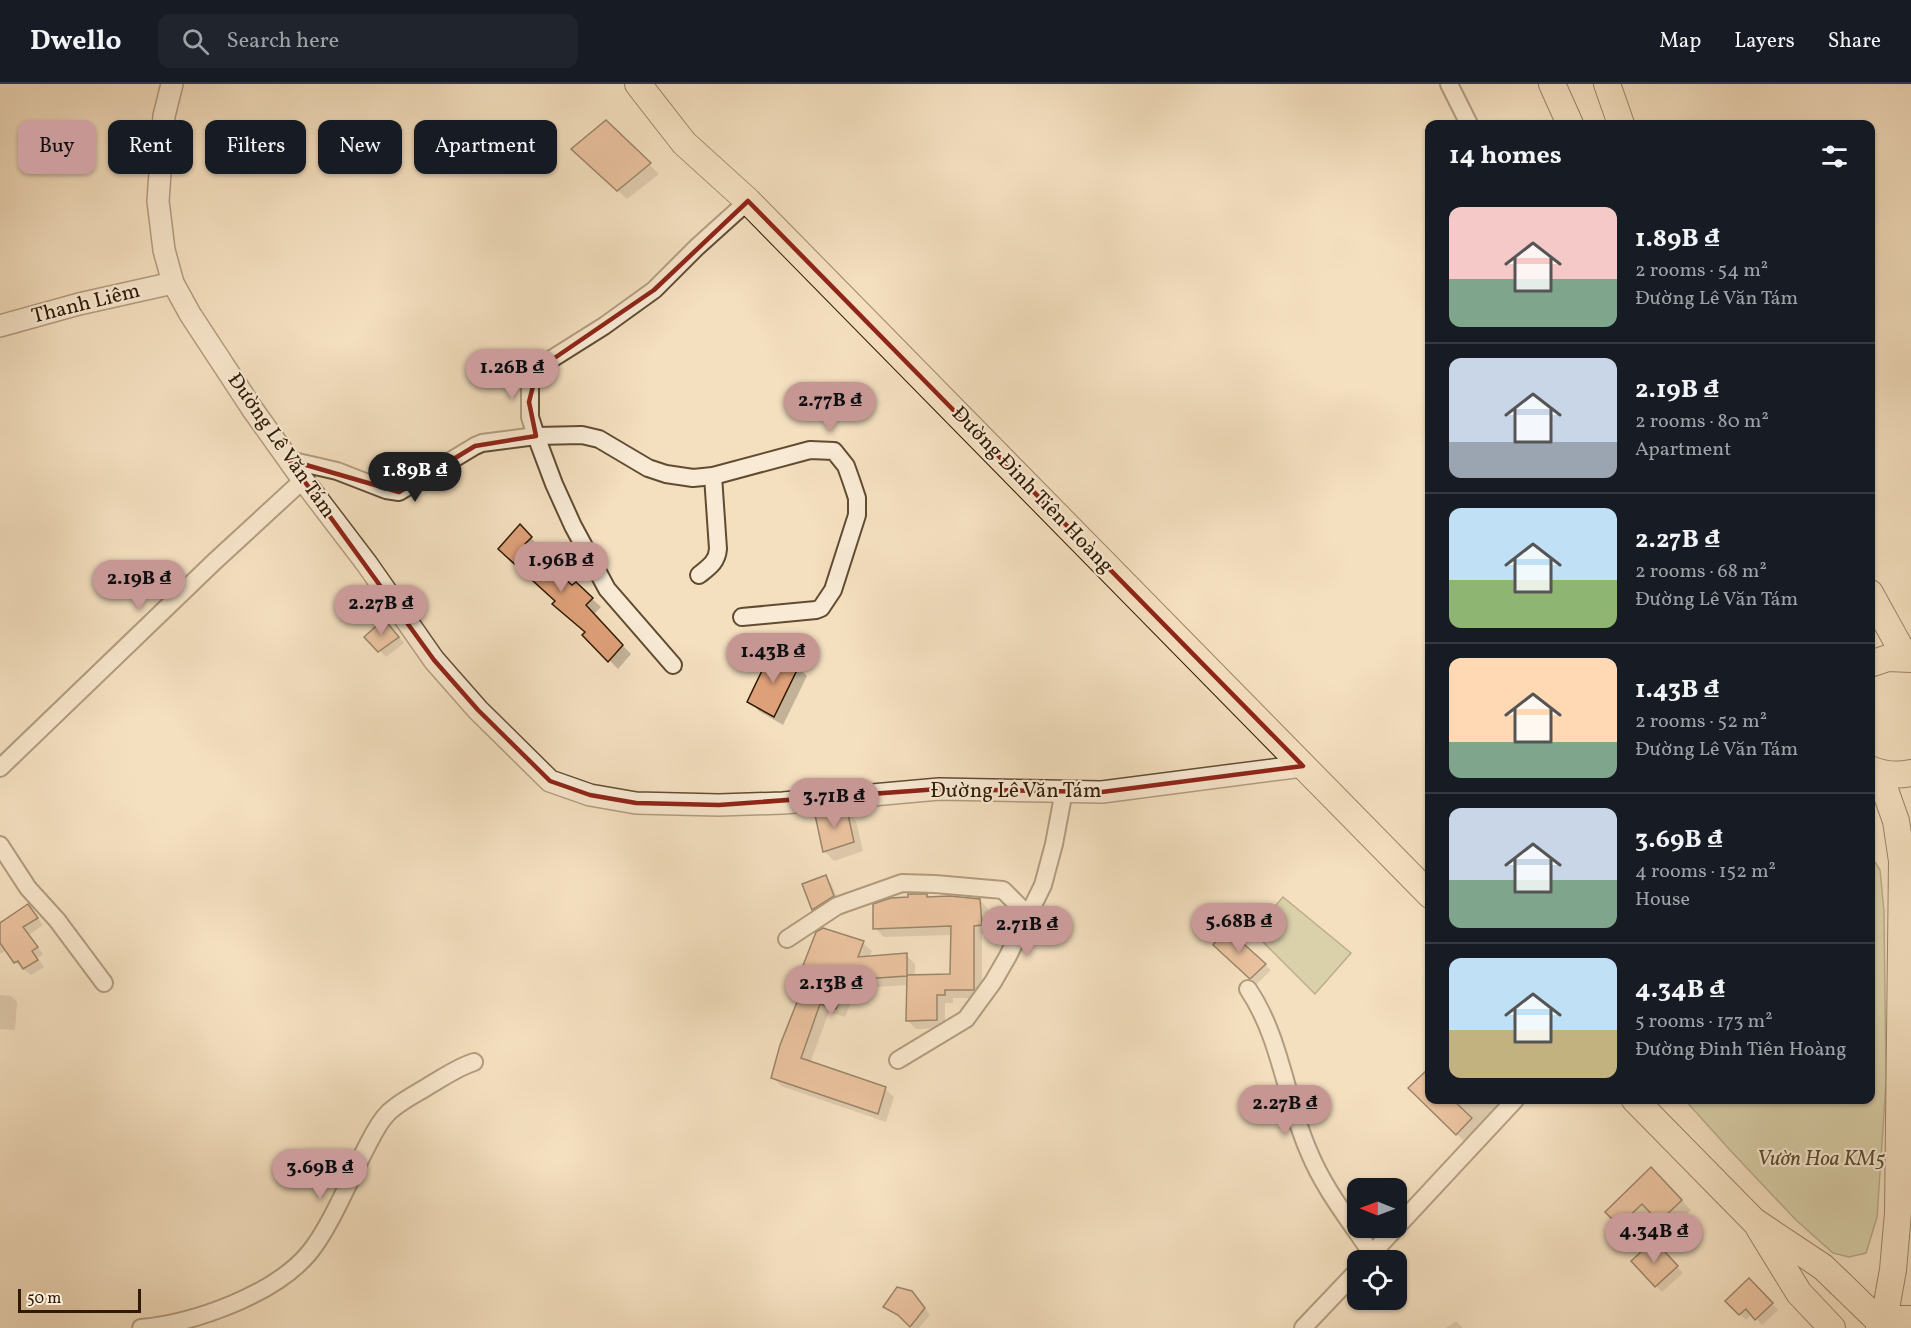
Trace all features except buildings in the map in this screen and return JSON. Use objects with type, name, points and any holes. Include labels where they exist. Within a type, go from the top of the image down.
[{"type":"main road","name":"Đường Đinh Tiên Hoàng","points":[[638,84],[684,142],[748,201],[1425,889]]},
{"type":"main road","points":[[1552,84],[1568,120]]},
{"type":"main road","points":[[1607,84],[1620,120]]},
{"type":"main road","points":[[1875,602],[1908,659]]},
{"type":"main road","points":[[1875,662],[1888,658],[1908,659]]},
{"type":"main road","points":[[1875,771],[1898,776],[1911,773]]},
{"type":"main road","points":[[1875,771],[1896,821],[1902,861],[1898,1213],[1893,1270],[1881,1326]]},
{"type":"main road","points":[[1639,1104],[1754,1221],[1823,1267],[1881,1326]]},
{"type":"main road","points":[[1754,1221],[1799,1293],[1832,1328]]},
{"type":"main road","points":[[1881,1326],[1899,1319],[1911,1319]]},
{"type":"street","name":"Đường Lê Văn Tám","points":[[172,84],[164,116],[158,201],[164,250],[173,283],[190,314],[253,410],[367,564],[434,660],[478,710],[550,781],[590,795],[636,803],[719,805],[939,789],[1102,792],[1303,766]]},
{"type":"street","points":[[1449,84],[1467,120]]},
{"type":"street","points":[[673,665],[607,589],[593,565],[554,484],[536,436],[530,417],[530,384],[537,370],[654,290],[748,201]]},
{"type":"street","name":"Thanh Liêm","points":[[0,326],[79,304],[173,283]]},
{"type":"street","points":[[289,460],[337,471],[386,490],[399,492],[475,446],[536,436],[582,435],[599,439],[648,468],[666,474],[693,478],[713,476],[810,450],[834,451],[846,466],[857,498],[857,515],[833,590],[821,608],[816,610],[742,617]]},
{"type":"street","points":[[699,575],[713,564],[717,557],[718,540],[713,476]]},
{"type":"street","points":[[0,768],[303,480]]},
{"type":"street","points":[[898,1060],[966,1019],[993,982],[1043,885],[1064,791]]},
{"type":"street","points":[[0,845],[27,888],[57,920],[104,983]]},
{"type":"street","points":[[787,939],[837,906],[902,883],[1003,890],[1028,915]]},
{"type":"street","points":[[1248,988],[1272,1034],[1308,1152],[1365,1250]]},
{"type":"street","points":[[141,1328],[163,1326],[197,1318],[230,1305],[285,1275],[298,1265],[321,1235],[374,1132],[388,1113],[452,1071],[474,1062]]},
{"type":"street","points":[[1376,1250],[1511,1104]]},
{"type":"street","points":[[1303,1328],[1347,1282]]},
{"type":"highlighted area","points":[[748,201],[1303,766],[1102,792],[939,789],[719,805],[636,803],[590,795],[550,781],[478,710],[434,660],[289,460],[399,492],[475,446],[536,436],[529,402],[537,370],[654,290]]},
{"type":"green space","name":"Vườn Hoa KM5","points":[[1875,862],[1880,870],[1884,911],[1886,1083],[1877,1217],[1866,1253],[1849,1257],[1833,1253],[1796,1220],[1689,1104],[1875,1104]]},
{"type":"green space","points":[[1283,897],[1351,953],[1315,994],[1253,932]]}]
